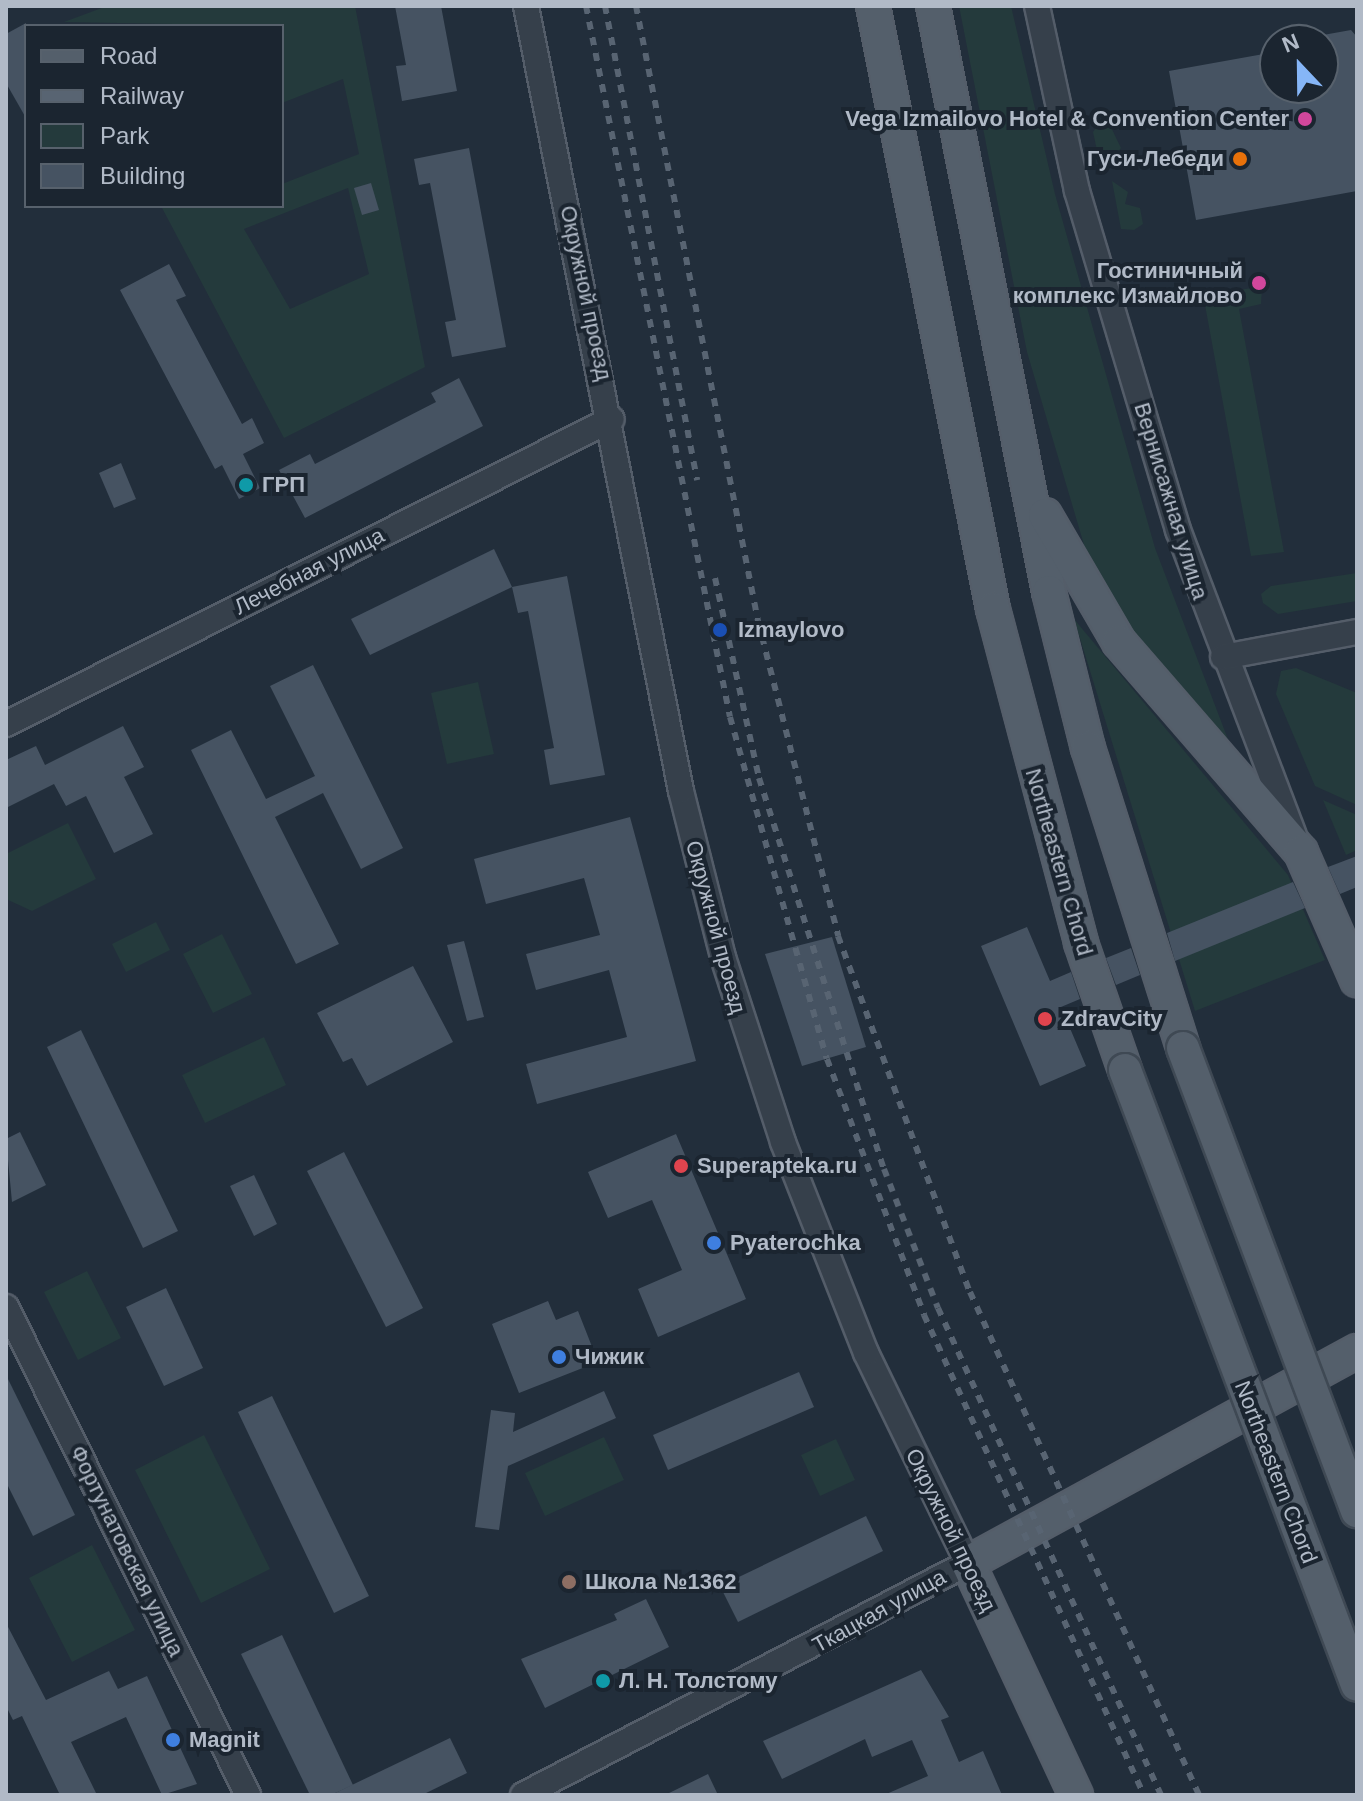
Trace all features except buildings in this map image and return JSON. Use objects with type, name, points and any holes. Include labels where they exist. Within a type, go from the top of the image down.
[{"type":"main road","name":"Northeastern Chord","points":[[873,6],[996,624],[1081,943],[1125,1070],[1357,1685]]},
{"type":"main road","points":[[933,6],[1020,455],[1088,748],[1183,1048],[1357,1511]]},
{"type":"main road","points":[[1020,455],[1055,537],[1119,642],[1301,852]]},
{"type":"main road","name":"Вернисажная улица","points":[[1301,852],[1357,980]]},
{"type":"main road","name":"Ткацкая улица","points":[[968,1563],[1357,1351]]},
{"type":"main road","name":"Окружной проезд","points":[[968,1563],[1076,1795]]},
{"type":"street","name":"Окружной проезд","points":[[526,6],[612,419],[681,791],[745,1032],[866,1353],[968,1563]]},
{"type":"street","name":"Вернисажная улица","points":[[1037,6],[1077,191],[1223,657],[1301,852]]},
{"type":"street","name":"Лечебная улица","points":[[6,724],[612,419]]},
{"type":"street","points":[[1223,657],[1357,632]]},
{"type":"street","name":"Фортунатовская улица","points":[[6,1307],[248,1795]]},
{"type":"street","name":"Ткацкая улица","points":[[523,1795],[968,1563]]},
{"type":"green space","points":[[107,6],[355,6],[425,367],[284,438],[162,208],[284,208],[284,183],[359,154],[343,79],[284,102],[284,24],[64,22]],"holes":[[[348,188],[369,274],[290,309],[244,229]]]},
{"type":"green space","points":[[959,6],[1011,6],[1055,194],[1155,548],[1229,742],[1137,638],[1090,565],[1027,352]]},
{"type":"green space","points":[[1105,115],[1121,148],[1113,158],[1098,155],[1093,132]]},
{"type":"green space","points":[[1112,181],[1128,192],[1125,204],[1140,208],[1143,224],[1134,230],[1121,229]]},
{"type":"green space","points":[[1262,287],[1261,304],[1239,309],[1284,552],[1251,556],[1203,294]]},
{"type":"green space","points":[[1357,573],[1357,601],[1278,614],[1263,603],[1261,594],[1271,586]]},
{"type":"green space","points":[[1074,619],[1288,875],[1325,960],[1195,1011]]},
{"type":"green space","points":[[1296,668],[1357,693],[1357,805],[1315,786],[1276,694],[1281,671]]},
{"type":"green space","points":[[478,682],[494,754],[447,764],[431,693]]},
{"type":"green space","points":[[1323,800],[1357,815],[1357,850],[1346,855]]},
{"type":"green space","points":[[68,823],[96,879],[32,911],[6,899],[6,854]]},
{"type":"green space","points":[[156,922],[170,950],[126,972],[112,944]]},
{"type":"green space","points":[[222,934],[252,994],[213,1013],[183,954]]},
{"type":"green space","points":[[264,1037],[286,1085],[205,1123],[182,1075]]},
{"type":"green space","points":[[87,1271],[121,1338],[78,1360],[44,1292]]},
{"type":"green space","points":[[204,1435],[270,1569],[201,1603],[135,1470]]},
{"type":"green space","points":[[604,1437],[624,1480],[545,1516],[525,1473]]},
{"type":"green space","points":[[836,1439],[855,1480],[820,1496],[801,1455]]},
{"type":"green space","points":[[92,1545],[135,1630],[72,1662],[29,1578]]},
{"type":"railway","points":[[586,6],[730,717],[827,1059],[924,1315],[1144,1795]]},
{"type":"railway","points":[[605,6],[697,480]]},
{"type":"railway","points":[[636,6],[758,621],[838,936],[970,1292],[1199,1795]]},
{"type":"railway","points":[[715,578],[759,778],[884,1169],[938,1308],[1161,1795]]},
{"type":"place","name":"Vega Izmailovo Hotel & Convention Center","points":[[1305,119]]},
{"type":"place","name":"Гуси-Лебеди","points":[[1240,159]]},
{"type":"place","name":"Гостиничный комплекс Измайлово","points":[[1259,283]]},
{"type":"place","name":"ГРП","points":[[246,485]]},
{"type":"place","name":"Izmaylovo","points":[[720,630]]},
{"type":"place","name":"ZdravCity","points":[[1045,1019]]},
{"type":"place","name":"Superapteka.ru","points":[[681,1166]]},
{"type":"place","name":"Pyaterochka","points":[[714,1243]]},
{"type":"place","name":"Чижик","points":[[559,1357]]},
{"type":"place","name":"Школа №1362","points":[[569,1582]]},
{"type":"place","name":"Л. Н. Толстому","points":[[603,1681]]},
{"type":"place","name":"Magnit","points":[[173,1740]]}]
